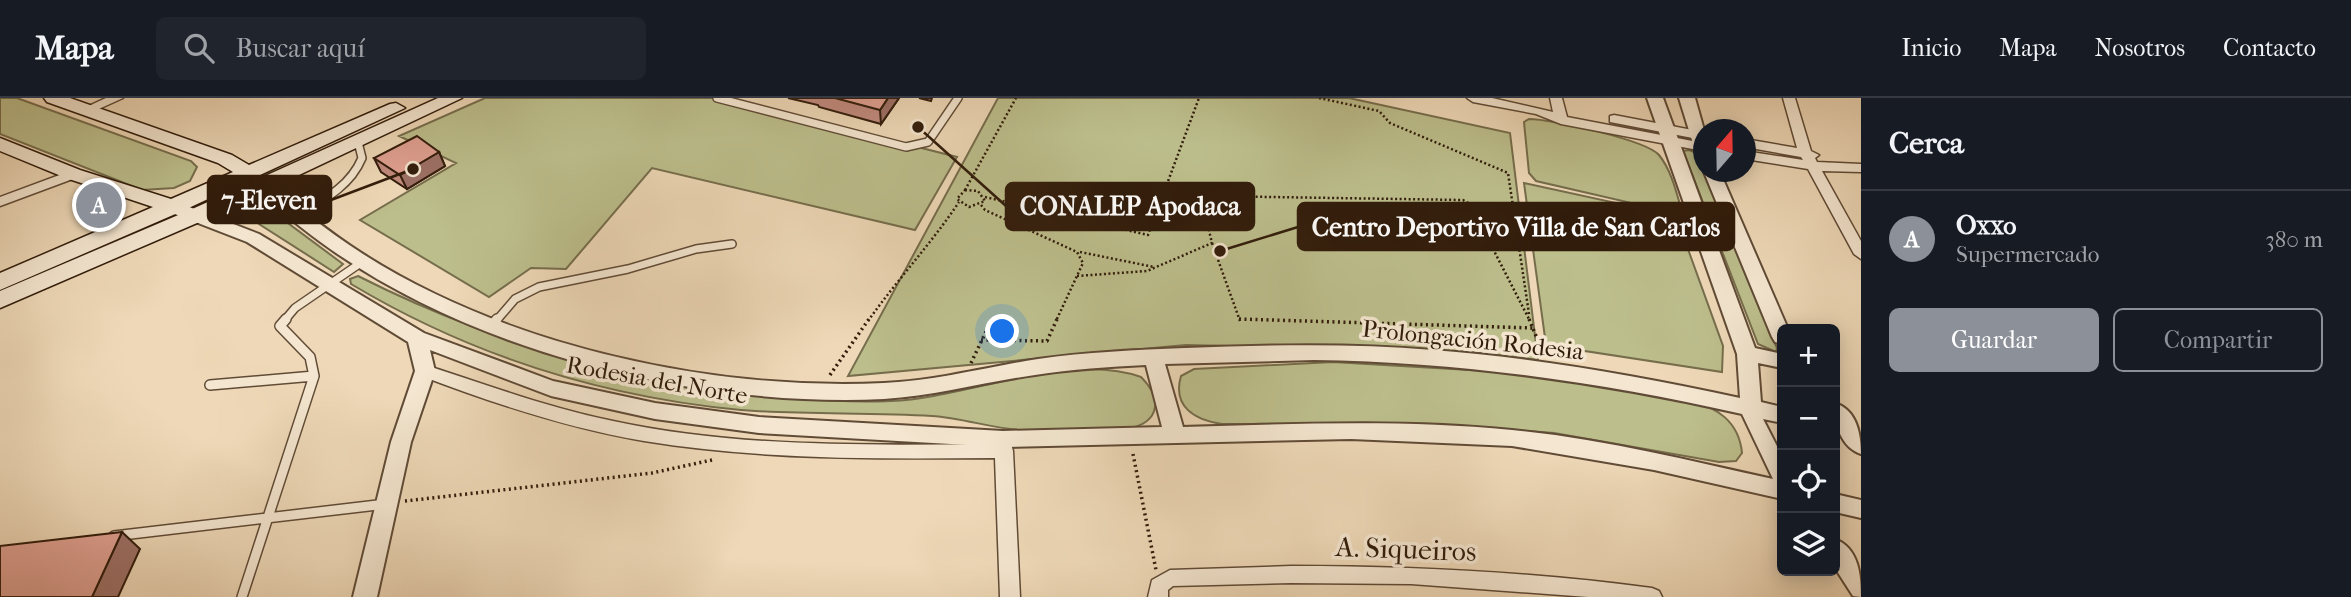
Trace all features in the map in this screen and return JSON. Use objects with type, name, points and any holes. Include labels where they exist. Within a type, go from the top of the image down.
[{"type":"main road","points":[[53,98],[225,159],[247,172]]},
{"type":"main road","points":[[0,282],[419,98]]},
{"type":"main road","points":[[0,300],[197,215],[453,98]]},
{"type":"main road","points":[[0,144],[73,174],[173,207]]},
{"type":"street","points":[[86,110],[117,98]]},
{"type":"street","points":[[1473,98],[1539,111],[1559,109],[1693,141]]},
{"type":"street","points":[[1655,98],[1747,355],[1752,416],[1777,466]]},
{"type":"street","points":[[1686,98],[1693,119]]},
{"type":"street","points":[[1788,98],[1805,152],[1861,254]]},
{"type":"street","points":[[1756,145],[1805,152],[1838,165],[1861,169]]},
{"type":"street","points":[[1756,157],[1812,166],[1838,165]]},
{"type":"street","name":"Rodesia del Norte","points":[[247,172],[297,215],[362,262],[434,301],[492,325],[607,360],[659,371],[759,387],[818,391],[893,390],[1062,364],[1154,359]]},
{"type":"street","points":[[0,202],[73,174]]},
{"type":"street","points":[[1716,182],[1777,325]]},
{"type":"street","name":"Rodesia del Norte","points":[[173,207],[253,238],[417,338],[551,388],[655,411],[759,425],[1004,445],[1175,436]]},
{"type":"street","points":[[365,597],[401,442],[425,371],[417,338]]},
{"type":"street","name":"Prolongación Rodesia","points":[[1154,359],[1316,353],[1400,355],[1551,371],[1777,414]]},
{"type":"street","points":[[1747,355],[1777,360]]},
{"type":"street","points":[[1154,359],[1175,436],[1351,431],[1512,438],[1641,458],[1777,489]]},
{"type":"street","points":[[425,371],[550,413],[644,434],[743,446],[874,453],[1004,445],[1010,597]]},
{"type":"street","points":[[1840,418],[1852,434]]},
{"type":"street","points":[[1840,504],[1861,509]]},
{"type":"street","points":[[1840,557],[1861,589]]},
{"type":"street","name":"A. Siqueiros","points":[[1158,591],[1170,578],[1410,573],[1594,588],[1652,597]]},
{"type":"lane","points":[[717,98],[906,147],[921,146],[929,142],[958,98]]},
{"type":"lane","points":[[297,215],[333,194],[354,174],[362,158],[358,142]]},
{"type":"lane","points":[[492,325],[516,299],[539,287],[628,269],[696,249],[732,244]]},
{"type":"lane","points":[[242,597],[314,376],[314,360],[307,350],[284,334],[280,327],[295,308],[362,262]]},
{"type":"lane","points":[[210,385],[314,376]]},
{"type":"lane","points":[[98,537],[387,504]]},
{"type":"path","points":[[818,391],[889,291],[932,242],[959,202],[958,195],[965,190],[1016,98]]},
{"type":"path","points":[[965,190],[978,191],[985,197],[1148,235],[1199,98]]},
{"type":"path","points":[[1319,98],[1379,111],[1390,123],[1508,173],[1530,320]]},
{"type":"path","points":[[981,205],[985,197]]},
{"type":"path","points":[[1533,328],[1240,321],[1212,243],[1201,197],[1463,200],[1470,204],[1530,320],[1551,371]]},
{"type":"path","points":[[959,202],[969,207],[981,205]]},
{"type":"path","points":[[981,205],[985,210],[1077,252],[1155,268]]},
{"type":"path","points":[[1077,276],[1147,271],[1212,243]]},
{"type":"path","points":[[982,340],[1047,341],[1083,262],[1077,252]]},
{"type":"path","points":[[963,380],[991,321]]},
{"type":"path","points":[[1130,437],[1158,591]]},
{"type":"path","points":[[387,504],[652,473],[705,463],[743,446]]},
{"type":"green space","points":[[0,98],[17,98],[191,161],[197,167],[190,181],[174,188],[142,190],[0,134]]},
{"type":"green space","points":[[485,98],[724,98],[957,157],[915,230],[652,168],[566,269],[531,268],[489,297],[360,220],[456,163],[399,136]]},
{"type":"green space","points":[[998,98],[1349,98],[1510,133],[1538,360],[1471,352],[1186,345],[848,376]]},
{"type":"green space","points":[[1529,119],[1597,131],[1651,149],[1659,155],[1667,168],[1683,215],[1536,181],[1529,173],[1524,122]]},
{"type":"green space","points":[[1683,151],[1693,152],[1693,177]]},
{"type":"green space","points":[[1695,182],[1709,182],[1777,348],[1776,352],[1758,344]]},
{"type":"green space","points":[[1524,183],[1676,216],[1723,346],[1722,372],[1546,345]]},
{"type":"green space","points":[[267,215],[285,221],[343,264],[334,272],[259,224],[257,221]]},
{"type":"green space","points":[[358,276],[415,303],[505,338],[566,357],[633,373],[768,394],[866,402],[921,398],[1050,372],[1113,370],[1141,377],[1153,395],[1154,412],[1143,424],[1133,427],[1045,431],[1009,429],[932,416],[765,412],[690,404],[588,383],[490,352],[443,332],[351,284],[350,279]]},
{"type":"green space","points":[[1333,362],[1521,373],[1689,399],[1725,417],[1736,432],[1742,453],[1736,461],[1719,462],[1554,433],[1433,424],[1222,424],[1195,415],[1183,404],[1180,396],[1181,376],[1194,369]]},
{"type":"building","points":[[835,98],[888,98],[880,110]]},
{"type":"building","points":[[417,136],[439,152],[400,175],[374,158]]},
{"type":"building","points":[[122,532],[92,597],[0,597],[0,546]]},
{"type":"place","name":"CONALEP Apodaca","points":[[918,127]]},
{"type":"place","name":"7-Eleven","points":[[413,169]]},
{"type":"place","name":"Oxxo","points":[[99,205]]},
{"type":"place","name":"Centro Deportivo Villa de San Carlos","points":[[1220,251]]}]
